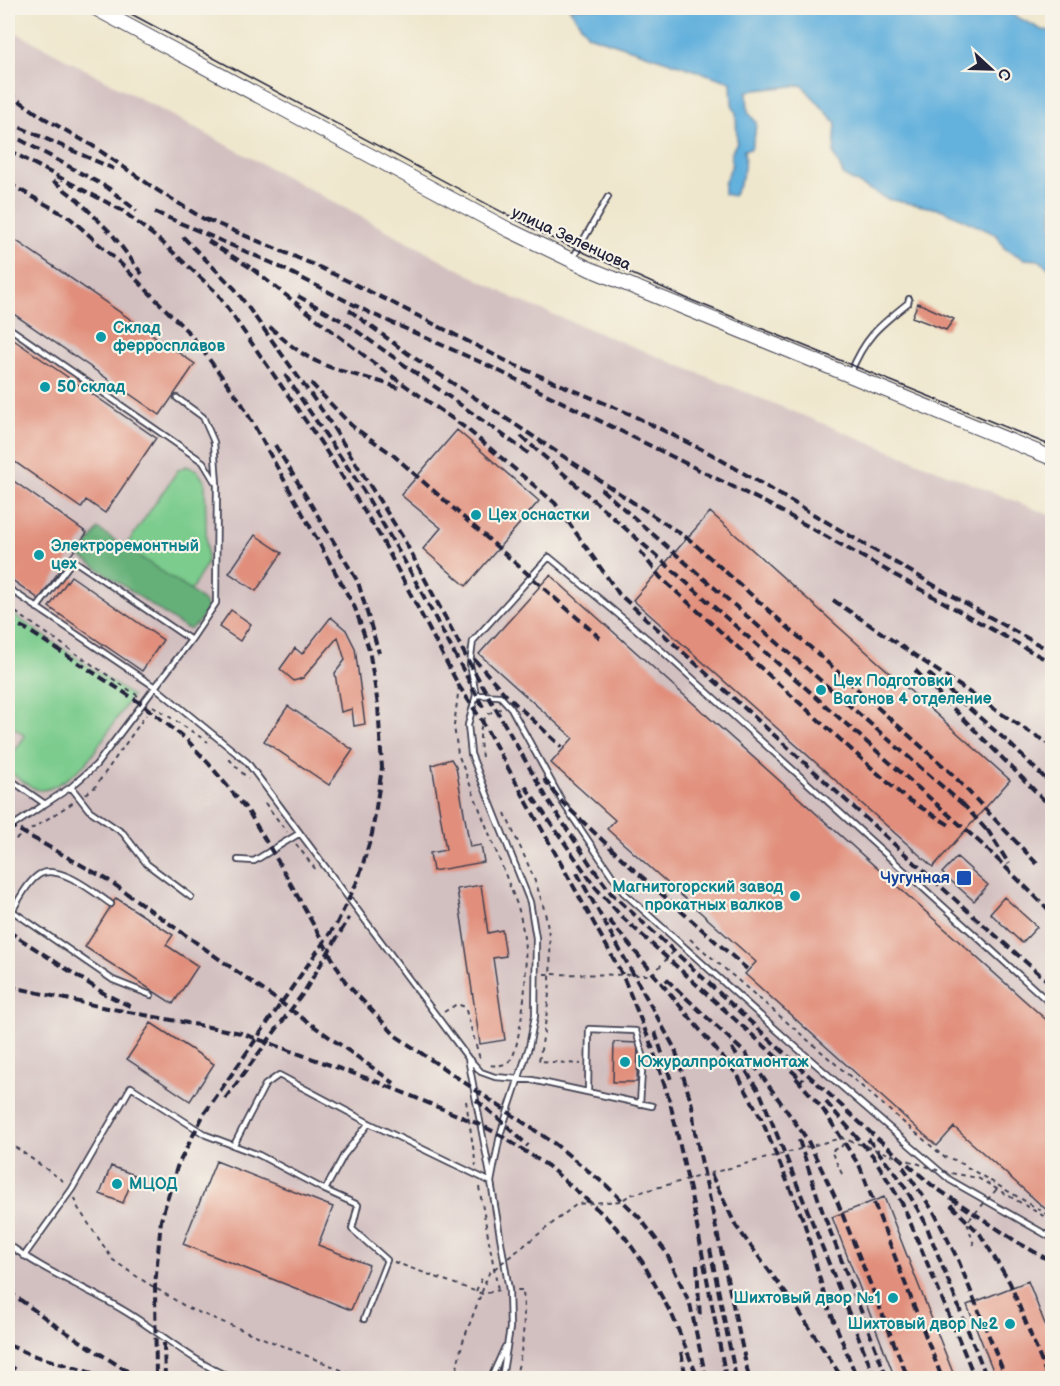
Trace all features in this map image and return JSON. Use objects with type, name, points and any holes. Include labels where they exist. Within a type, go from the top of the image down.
[{"type":"main road","name":"улица Зеленцова","points":[[95,8],[509,230],[572,260],[849,376],[1053,458]]},
{"type":"lane","points":[[572,260],[608,197]]},
{"type":"lane","points":[[849,376],[868,338],[908,303],[909,299]]},
{"type":"lane","points":[[8,327],[203,462],[217,484]]},
{"type":"lane","points":[[8,829],[71,787],[96,765],[191,640],[216,603],[217,484],[214,442],[203,417],[177,398]]},
{"type":"lane","points":[[491,1182],[500,1135],[519,1079],[535,1016],[536,938],[531,902],[471,754],[468,725],[476,695],[470,664],[473,641],[549,556],[661,650],[1053,1005]]},
{"type":"lane","points":[[37,608],[73,560],[191,640]]},
{"type":"lane","points":[[8,588],[155,687],[247,762],[468,1058],[481,1072],[495,1077],[519,1079],[652,1106]]},
{"type":"lane","points":[[476,695],[500,696],[511,708],[563,803],[622,892],[681,942],[790,1042],[950,1180],[1053,1238]]},
{"type":"lane","points":[[8,778],[45,804]]},
{"type":"lane","points":[[71,787],[89,810],[123,833],[147,864],[191,897]]},
{"type":"lane","points":[[238,860],[254,861],[300,833]]},
{"type":"lane","points":[[111,904],[72,878],[54,872],[41,874],[10,909],[113,980],[151,996]]},
{"type":"lane","points":[[588,1092],[589,1029],[636,1030],[643,1055],[640,1104]]},
{"type":"lane","points":[[468,1058],[509,1290],[510,1328],[502,1378]]},
{"type":"lane","points":[[234,1146],[265,1085],[279,1075],[369,1123],[491,1182]]},
{"type":"lane","points":[[24,1256],[72,1189],[131,1087],[206,1135],[259,1155],[358,1205],[352,1228],[387,1260],[364,1319]]},
{"type":"lane","points":[[325,1190],[344,1155],[369,1123]]},
{"type":"lane","points":[[8,1244],[24,1256],[123,1310],[213,1371],[232,1378]]},
{"type":"lane","points":[[491,1378],[509,1340]]},
{"type":"lane","points":[[8,1374],[14,1378]]},
{"type":"path","points":[[8,607],[213,746]]},
{"type":"path","points":[[438,1017],[457,1004],[465,1007],[482,1061],[490,1065],[501,1065],[510,1059],[518,1041],[526,987],[520,914],[456,746],[454,714],[459,686]]},
{"type":"path","points":[[483,761],[480,742],[482,721],[496,710],[511,708]]},
{"type":"path","points":[[222,753],[248,779]]},
{"type":"path","points":[[261,796],[320,876]]},
{"type":"path","points":[[501,804],[542,899],[549,939],[550,974],[547,1018],[539,1061],[589,1064]]},
{"type":"path","points":[[537,974],[653,974],[687,937],[944,1157],[955,1160],[1053,1217]]},
{"type":"path","points":[[387,1260],[483,1294],[498,1290],[466,1099]]},
{"type":"path","points":[[455,1378],[462,1344],[489,1273],[577,1204],[621,1201],[630,1195],[841,1138],[940,1171],[978,1178],[1053,1221]]},
{"type":"path","points":[[842,1174],[831,1151],[843,1146],[844,1139]]},
{"type":"path","points":[[8,1142],[58,1176],[72,1189],[78,1208],[113,1260],[139,1278],[188,1308],[360,1378]]},
{"type":"path","points":[[974,1245],[968,1222],[997,1189]]},
{"type":"path","points":[[476,1291],[482,1278],[485,1281]]},
{"type":"path","points":[[515,1378],[521,1360],[525,1319],[523,1290]]},
{"type":"shaded area","points":[[8,28],[515,299],[1052,516],[1052,1378],[8,1378]]},
{"type":"green space","points":[[186,466],[197,470],[205,482],[207,563],[191,591],[125,547],[178,470]]},
{"type":"green space","points":[[98,529],[204,602],[207,607],[198,622],[190,629],[185,628],[80,556]]},
{"type":"green space","points":[[8,611],[132,696],[88,761],[49,789],[36,789],[8,771],[8,750],[13,754],[25,736],[8,723]]},
{"type":"water","points":[[569,8],[1000,8],[1042,30],[1052,31],[1052,271],[1039,260],[1024,259],[1004,248],[997,235],[943,210],[887,199],[844,176],[834,154],[836,123],[802,85],[747,91],[748,112],[756,122],[755,134],[751,149],[744,150],[744,168],[736,191],[733,196],[724,194],[724,184],[732,165],[731,153],[737,142],[736,113],[732,104],[731,82],[588,35]]},
{"type":"building","name":"Склад ферросплавов","points":[[8,235],[195,364],[160,415],[8,310]]},
{"type":"building","points":[[918,303],[954,319],[946,330],[912,317]]},
{"type":"building","name":"50 склад","points":[[8,336],[156,438],[105,513],[86,500],[81,508],[8,457]]},
{"type":"building","name":"Цех оснастки","points":[[457,430],[539,501],[466,586],[423,549],[441,528],[401,495]]},
{"type":"building","name":"Электроремонтный цех","points":[[8,477],[87,533],[39,599],[8,577]]},
{"type":"building","name":"Цех Подготовки Вагонов 4 отделение","points":[[710,512],[1010,780],[933,867],[633,600]]},
{"type":"building","points":[[255,535],[282,553],[256,591],[229,573]]},
{"type":"building","name":"Магнитогорский завод прокатных валков","points":[[550,575],[1052,1025],[1052,1211],[1050,1213],[954,1127],[937,1146],[745,974],[756,962],[607,829],[615,820],[551,763],[573,738],[479,654]]},
{"type":"building","points":[[71,576],[163,640],[142,671],[49,607]]},
{"type":"building","points":[[231,610],[251,624],[240,641],[219,627]]},
{"type":"building","points":[[331,617],[346,630],[355,648],[365,724],[354,726],[352,709],[341,712],[335,673],[345,660],[338,637],[303,678],[294,681],[280,669],[295,648],[302,654]]},
{"type":"building","points":[[288,706],[353,750],[329,785],[264,741]]},
{"type":"building","points":[[451,759],[456,767],[470,847],[481,845],[484,862],[433,871],[430,853],[446,850],[432,765]]},
{"type":"building","points":[[957,857],[988,885],[974,901],[942,873]]},
{"type":"building","points":[[481,885],[488,933],[502,930],[506,956],[493,958],[505,1040],[480,1044],[457,889]]},
{"type":"building","points":[[1004,897],[1037,927],[1022,943],[990,913]]},
{"type":"building","points":[[116,898],[173,935],[166,945],[198,966],[173,1004],[85,947]]},
{"type":"building","points":[[151,1023],[214,1064],[190,1101],[127,1059]]},
{"type":"building","name":"Южуралпрокатмонтаж","points":[[614,1042],[638,1043],[637,1082],[613,1082]]},
{"type":"building","points":[[216,1161],[333,1207],[318,1245],[369,1265],[351,1310],[183,1244]]},
{"type":"building","name":"МЦОД","points":[[111,1166],[134,1175],[123,1203],[100,1194]]},
{"type":"building","name":"Шихтовый двор №1","points":[[884,1197],[955,1378],[895,1378],[832,1217]]},
{"type":"building","name":"Шихтовый двор №2","points":[[1028,1281],[1052,1342],[1052,1378],[996,1378],[967,1305]]},
{"type":"tram line","points":[[120,8],[547,236],[686,298],[1052,446]]},
{"type":"railway","points":[[8,93],[212,224]]},
{"type":"railway","points":[[8,122],[114,169]]},
{"type":"railway","points":[[8,133],[110,189]]},
{"type":"railway","points":[[8,150],[123,211],[163,243],[217,293],[321,443],[380,536],[459,686],[482,721],[622,974],[652,1047],[670,1102],[690,1190],[726,1378]]},
{"type":"railway","points":[[53,181],[78,200],[112,234],[142,274]]},
{"type":"railway","points":[[8,183],[70,218],[121,264],[191,335],[241,402],[355,608],[369,649],[378,705],[382,768],[372,834],[358,880],[337,923],[204,1114],[177,1167],[161,1220],[155,1286],[156,1378]]},
{"type":"railway","points":[[104,185],[137,211]]},
{"type":"railway","points":[[155,212],[272,263],[370,313],[487,365],[770,505],[1052,663]]},
{"type":"railway","points":[[206,219],[319,267],[514,365],[630,414],[711,454],[1052,652]]},
{"type":"railway","points":[[183,237],[235,289],[324,413],[402,536],[470,664],[548,800],[611,893],[870,1132],[933,1186],[1017,1242],[1052,1262]]},
{"type":"railway","points":[[208,241],[259,273]]},
{"type":"railway","points":[[252,269],[375,364],[467,429],[555,503],[619,594],[1052,985]]},
{"type":"railway","points":[[298,296],[344,322],[531,455]]},
{"type":"railway","points":[[349,310],[407,353],[690,540],[951,773],[1039,866]]},
{"type":"railway","points":[[270,327],[313,360],[340,371],[401,389]]},
{"type":"railway","points":[[285,375],[363,490],[409,569],[483,707]]},
{"type":"railway","points":[[311,383],[352,426],[392,454],[600,638]]},
{"type":"railway","points":[[521,436],[984,846],[1052,913]]},
{"type":"railway","points":[[275,445],[358,582],[379,653]]},
{"type":"railway","points":[[601,489],[967,808]]},
{"type":"railway","points":[[640,551],[660,577],[904,797],[951,826]]},
{"type":"railway","points":[[833,600],[1052,746]]},
{"type":"railway","points":[[8,620],[26,629],[142,704],[187,740],[248,811],[346,983],[396,1036],[555,1144],[607,1186],[639,1217],[666,1252],[690,1304],[706,1378]]},
{"type":"railway","points":[[474,659],[506,695],[562,747]]},
{"type":"railway","points":[[915,670],[1052,808]]},
{"type":"railway","points":[[928,673],[1008,742],[1052,785]]},
{"type":"railway","points":[[544,779],[563,803],[632,868],[747,969]]},
{"type":"railway","points":[[525,786],[596,888],[622,917],[803,1081]]},
{"type":"railway","points":[[962,803],[991,835]]},
{"type":"railway","points":[[8,824],[108,880],[394,1083]]},
{"type":"railway","points":[[987,829],[1009,864]]},
{"type":"railway","points":[[577,873],[675,1049],[692,1105],[695,1132],[749,1378]]},
{"type":"railway","points":[[225,1099],[304,992],[349,918]]},
{"type":"railway","points":[[609,920],[738,1076],[761,1118],[804,1222],[826,1301],[857,1378]]},
{"type":"railway","points":[[8,931],[105,994],[134,1008]]},
{"type":"railway","points":[[666,979],[746,1054],[807,1139],[837,1201],[908,1378]]},
{"type":"railway","points":[[8,986],[102,1007],[241,1033],[380,1083],[500,1135],[548,1166],[604,1215],[625,1237],[643,1263],[673,1317],[698,1378]]},
{"type":"railway","points":[[655,1032],[671,1080]]},
{"type":"railway","points":[[732,1048],[761,1095],[875,1378]]},
{"type":"railway","points":[[796,1078],[822,1108],[860,1167],[942,1378]]},
{"type":"railway","points":[[476,1100],[528,1146]]},
{"type":"railway","points":[[826,1102],[873,1156],[903,1205],[975,1378]]},
{"type":"railway","points":[[868,1139],[900,1179],[924,1220],[987,1378]]},
{"type":"railway","points":[[799,1140],[822,1210],[887,1378]]},
{"type":"railway","points":[[903,1167],[934,1212],[959,1262],[1006,1378]]},
{"type":"railway","points":[[711,1174],[736,1226],[798,1310],[842,1378]]},
{"type":"railway","points":[[951,1205],[980,1234],[1010,1283],[1048,1378]]},
{"type":"railway","points":[[710,1249],[736,1378]]},
{"type":"railway","points":[[697,1265],[700,1319]]},
{"type":"railway","points":[[8,1291],[55,1325],[138,1378]]},
{"type":"railway","points":[[164,1343],[165,1378]]},
{"type":"railway","points":[[8,1345],[32,1355],[109,1378]]},
{"type":"railway","points":[[681,1352],[686,1378]]},
{"type":"railway","points":[[8,1364],[16,1370]]},
{"type":"place","name":"Склад ферросплавов","points":[[101,337]]},
{"type":"place","name":"50 склад","points":[[45,387]]},
{"type":"place","name":"Цех оснастки","points":[[476,515]]},
{"type":"place","name":"Электроремонтный цех","points":[[39,555]]},
{"type":"place","name":"Цех Подготовки Вагонов 4 отделение","points":[[821,690]]},
{"type":"place","name":"Чугунная","points":[[964,878]]},
{"type":"place","name":"Магнитогорский завод прокатных валков","points":[[795,896]]},
{"type":"place","name":"Южуралпрокатмонтаж","points":[[625,1062]]},
{"type":"place","name":"МЦОД","points":[[117,1184]]},
{"type":"place","name":"Шихтовый двор №1","points":[[893,1298]]},
{"type":"place","name":"Шихтовый двор №2","points":[[1010,1324]]}]
